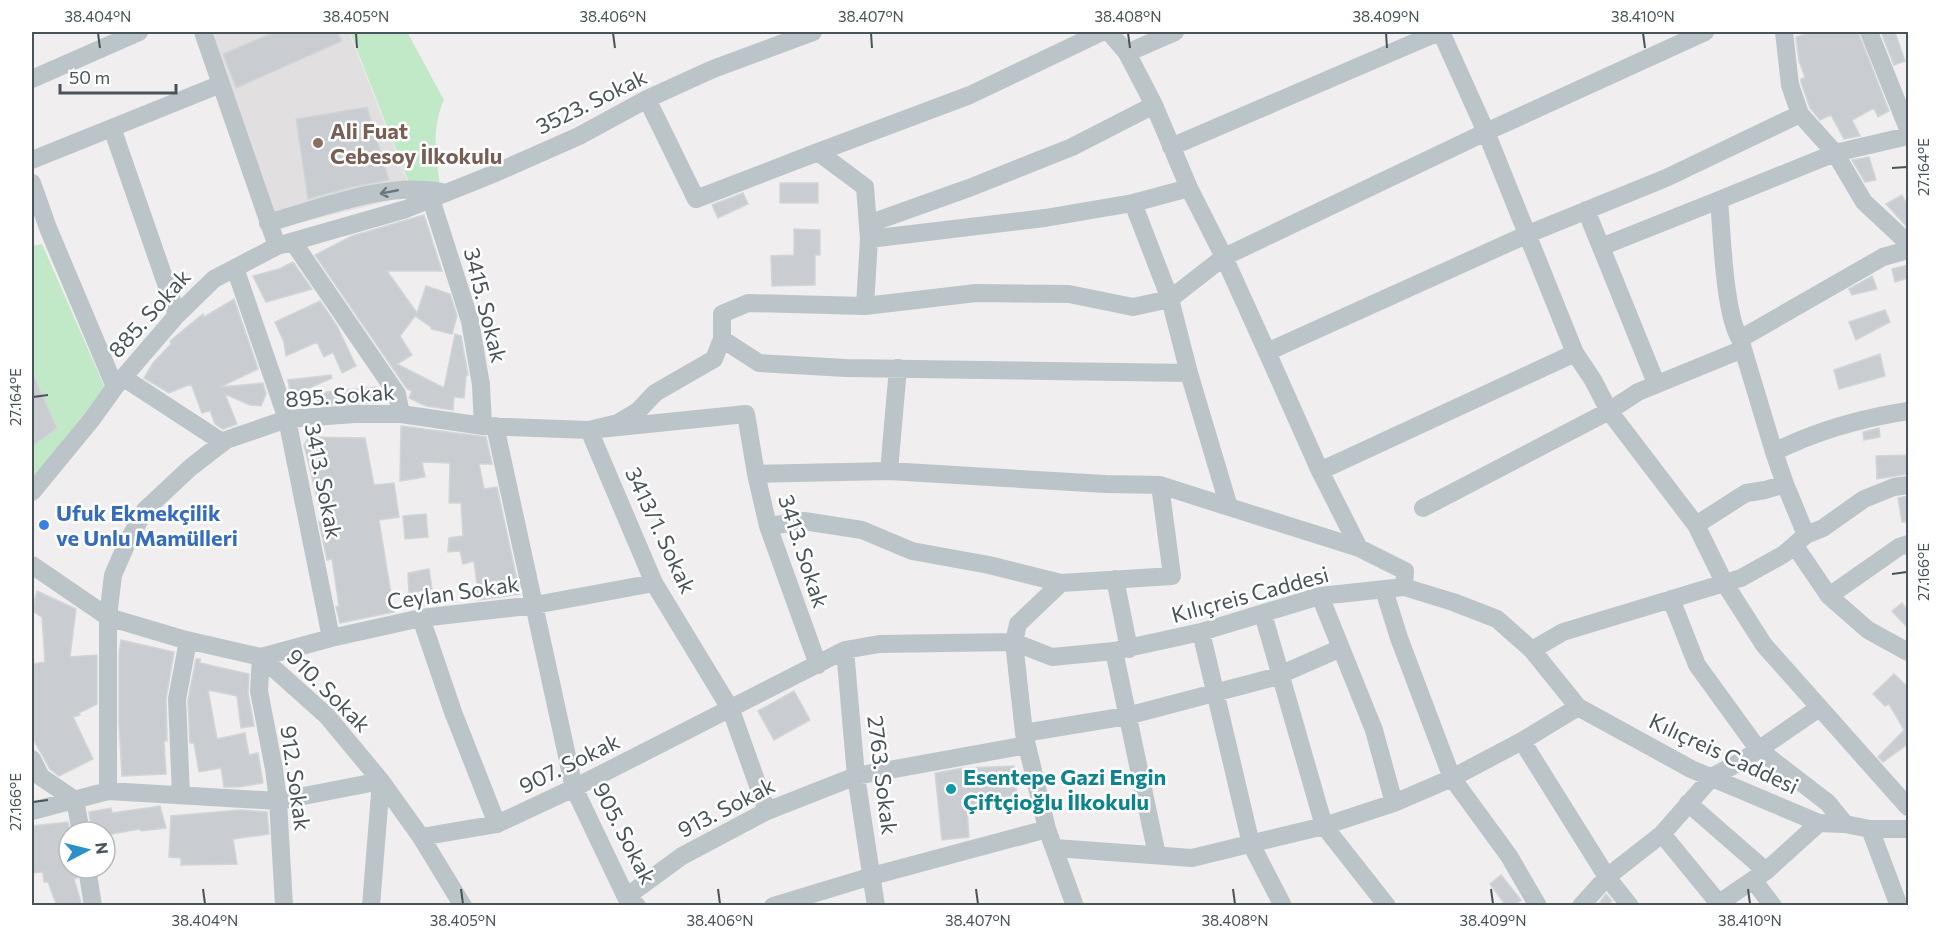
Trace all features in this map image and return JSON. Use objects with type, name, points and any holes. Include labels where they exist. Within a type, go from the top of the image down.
[{"type":"street","points":[[32,79],[139,32]]},
{"type":"street","points":[[203,32],[268,224],[397,393],[401,414]]},
{"type":"street","name":"3523. Sokak","points":[[321,234],[406,209],[439,196],[579,135],[647,99],[713,69],[813,32]]},
{"type":"street","points":[[647,99],[696,199],[970,95],[1102,32]]},
{"type":"street","points":[[1109,32],[1128,53],[1154,105],[1189,188],[1268,352],[1320,471],[1359,548]]},
{"type":"street","points":[[1128,53],[1175,32]]},
{"type":"street","points":[[1171,147],[1440,32],[1486,132],[1575,353],[1593,380],[1609,411],[1695,525],[1725,584],[1764,645],[1908,807]]},
{"type":"street","points":[[589,430],[618,423],[638,411],[655,393],[714,359],[722,339],[722,314],[747,303],[865,306],[976,293],[1070,294],[1133,307],[1170,299],[1224,257],[1486,132],[1705,32]]},
{"type":"street","points":[[1784,32],[1790,85],[1800,114],[1835,153],[1864,202],[1908,243]]},
{"type":"street","points":[[1869,32],[1908,129]]},
{"type":"street","points":[[32,160],[221,84]]},
{"type":"street","points":[[869,232],[969,188],[1072,147],[1154,105]]},
{"type":"street","points":[[1268,352],[1527,235],[1666,178],[1800,114]]},
{"type":"street","points":[[112,128],[177,315]]},
{"type":"street","points":[[1601,247],[1835,153],[1908,136]]},
{"type":"street","points":[[818,152],[865,187],[869,232],[865,306]]},
{"type":"street","points":[[32,183],[40,231],[120,382],[222,442]]},
{"type":"street","points":[[869,232],[1045,218],[1133,203],[1189,188]]},
{"type":"street","points":[[268,224],[352,199],[398,190],[433,190],[439,196]]},
{"type":"street","name":"3415. Sokak","points":[[439,196],[470,321],[489,426],[535,605]]},
{"type":"street","points":[[1719,200],[1734,329],[1741,344],[1785,484],[1800,541],[1829,596],[1868,630],[1908,652]]},
{"type":"street","points":[[1133,203],[1170,299],[1189,373],[1229,507]]},
{"type":"street","points":[[1586,210],[1656,383]]},
{"type":"street","name":"885. Sokak","points":[[32,492],[177,315],[214,279],[285,244],[321,234]]},
{"type":"street","points":[[1423,508],[1609,411],[1638,392],[1741,344],[1883,257],[1908,250]]},
{"type":"street","name":"3413. Sokak","points":[[235,268],[287,419],[331,638]]},
{"type":"street","points":[[722,339],[759,363],[898,369],[1189,373]]},
{"type":"street","points":[[1320,471],[1575,353]]},
{"type":"street","points":[[889,471],[898,369]]},
{"type":"street","points":[[1774,452],[1816,433],[1908,411]]},
{"type":"street","name":"895. Sokak","points":[[108,791],[108,617],[114,575],[127,543],[145,510],[222,442],[287,419],[354,414],[401,414],[489,426],[589,430],[746,414]]},
{"type":"street","name":"3413. Sokak","points":[[746,414],[768,526],[818,665]]},
{"type":"street","name":"3413/1. Sokak","points":[[589,430],[654,583],[730,710],[767,811]]},
{"type":"street","points":[[756,474],[889,471],[1160,485],[1359,548],[1405,571],[1404,587]]},
{"type":"street","points":[[1695,525],[1746,492],[1765,490],[1785,484]]},
{"type":"street","points":[[768,526],[804,521],[862,530],[912,551],[989,565],[1061,583],[1172,576],[1160,485]]},
{"type":"street","points":[[1532,650],[1563,632],[1725,584],[1767,564],[1864,499],[1894,487],[1908,485]]},
{"type":"street","points":[[1829,596],[1899,547],[1908,544]]},
{"type":"street","name":"910. Sokak","points":[[32,565],[108,617],[188,641],[261,657],[327,716],[381,781],[421,837],[462,906]]},
{"type":"street","points":[[1115,579],[1127,716],[1157,855]]},
{"type":"street","name":"Ceylan Sokak","points":[[261,657],[331,638],[421,618],[535,605],[654,583]]},
{"type":"street","points":[[1061,583],[1018,624],[1014,642],[1026,739],[1047,829],[1075,906]]},
{"type":"street","name":"Kılıçreis Caddesi","points":[[730,710],[845,650],[879,644],[1014,642],[1052,657],[1122,650],[1201,632],[1320,596],[1404,587],[1497,619],[1532,650],[1578,707],[1691,769],[1819,823],[1845,824],[1870,829],[1908,829]]},
{"type":"street","points":[[1384,590],[1399,638],[1452,778],[1509,856],[1538,906]]},
{"type":"street","points":[[1320,596],[1374,730],[1394,803]]},
{"type":"street","points":[[1671,599],[1697,665],[1758,749],[1828,803],[1845,824]]},
{"type":"street","name":"905. Sokak","points":[[535,605],[574,788],[632,901]]},
{"type":"street","points":[[1263,614],[1324,826],[1387,906]]},
{"type":"street","points":[[421,618],[453,712],[497,824]]},
{"type":"street","points":[[1201,632],[1251,844],[1283,906]]},
{"type":"street","points":[[181,795],[177,699],[188,641]]},
{"type":"street","name":"913. Sokak","points":[[632,901],[682,856],[767,811],[856,776],[1127,716],[1215,693],[1281,674],[1341,648]]},
{"type":"street","name":"2763. Sokak","points":[[845,650],[856,776],[876,906]]},
{"type":"street","name":"912. Sokak","points":[[261,657],[259,691],[278,801],[284,906]]},
{"type":"street","points":[[1055,848],[1192,858],[1324,826],[1394,803],[1452,778],[1522,741],[1578,707]]},
{"type":"street","points":[[1581,906],[1607,877],[1662,834],[1712,777],[1745,759],[1819,708]]},
{"type":"street","name":"907. Sokak","points":[[421,837],[497,824],[730,710]]},
{"type":"street","points":[[1522,741],[1607,877],[1630,906]]},
{"type":"street","points":[[32,759],[41,777],[75,801],[79,820]]},
{"type":"street","points":[[32,810],[108,791],[278,801],[381,781],[371,906]]},
{"type":"street","points":[[1688,803],[1760,875],[1773,906]]},
{"type":"street","points":[[1662,834],[1718,905],[1760,875],[1819,823]]},
{"type":"street","points":[[773,906],[872,876],[1047,829]]},
{"type":"street","points":[[1870,829],[1899,906]]},
{"type":"street","points":[[89,880],[93,906]]},
{"type":"shaded area","name":"Ali Fuat Cebesoy İlkokulu","points":[[206,32],[349,32],[413,195],[306,221],[272,226]]},
{"type":"green space","points":[[350,32],[407,32],[444,100],[436,132],[440,186],[413,193]]},
{"type":"green space","points":[[42,244],[105,388],[32,479],[32,246]]},
{"type":"building","points":[[275,32],[337,32],[342,41],[236,88],[223,54]]},
{"type":"building","points":[[1813,32],[1858,32],[1889,111],[1878,117],[1874,108],[1852,120],[1860,136],[1844,139],[1831,115],[1820,120],[1810,108],[1801,82],[1801,79],[1805,77],[1799,61],[1796,37]]},
{"type":"building","points":[[1881,32],[1895,32],[1905,61],[1894,65]]},
{"type":"building","points":[[367,107],[389,180],[308,199],[296,119]]},
{"type":"building","points":[[1869,157],[1876,180],[1865,182],[1852,160]]},
{"type":"building","points":[[780,183],[818,183],[818,203],[780,203]]},
{"type":"building","points":[[743,193],[748,204],[718,218],[712,205]]},
{"type":"building","points":[[1902,195],[1908,206],[1908,228],[1886,204]]},
{"type":"building","points":[[424,215],[442,271],[387,271],[417,313],[426,286],[450,294],[457,316],[452,334],[431,329],[415,316],[400,336],[412,355],[397,364],[444,388],[455,334],[461,336],[468,375],[464,398],[454,397],[453,410],[426,406],[409,398],[412,391],[407,389],[315,255],[352,236]]},
{"type":"building","points":[[794,229],[820,230],[820,255],[815,255],[815,285],[772,286],[771,256],[794,255]]},
{"type":"building","points":[[293,262],[312,289],[266,302],[253,276],[279,269]]},
{"type":"building","points":[[1908,265],[1908,278],[1895,282],[1892,269]]},
{"type":"building","points":[[1872,276],[1877,289],[1852,295],[1849,289]]},
{"type":"building","points":[[234,299],[258,369],[220,387],[263,383],[266,394],[261,406],[250,405],[225,394],[237,424],[223,429],[215,424],[210,410],[202,413],[191,384],[169,393],[144,378],[153,363],[171,344],[170,341],[203,314],[204,317]]},
{"type":"building","points":[[320,301],[337,326],[356,366],[342,373],[333,352],[324,357],[317,342],[286,356],[284,342],[275,322]]},
{"type":"building","points":[[1885,310],[1890,322],[1856,340],[1849,322]]},
{"type":"building","points":[[1880,354],[1885,376],[1839,389],[1834,370]]},
{"type":"building","points":[[32,372],[57,428],[32,446]]},
{"type":"building","points":[[331,375],[332,378],[291,396],[288,380]]},
{"type":"building","points":[[376,387],[378,403],[318,405],[317,393]]},
{"type":"building","points":[[401,426],[486,437],[492,464],[479,464],[484,489],[497,487],[520,594],[479,600],[474,561],[463,564],[460,551],[448,552],[449,538],[463,536],[461,503],[449,503],[450,463],[422,462],[425,477],[400,481]]},
{"type":"building","points":[[1879,428],[1880,437],[1864,440],[1863,432]]},
{"type":"building","points":[[309,437],[365,438],[374,485],[394,483],[399,517],[379,520],[394,612],[340,623],[336,607],[339,606],[332,559],[327,560],[319,522],[323,522],[304,445]]},
{"type":"building","points":[[1908,455],[1908,474],[1877,479],[1876,456]]},
{"type":"building","points":[[1908,496],[1908,522],[1902,522],[1898,498]]},
{"type":"building","points":[[426,514],[428,537],[405,539],[403,516]]},
{"type":"building","points":[[429,569],[432,589],[409,593],[408,573]]},
{"type":"building","points":[[37,591],[76,609],[70,657],[97,655],[97,704],[73,717],[93,759],[59,776],[50,769],[32,737],[32,664],[45,662],[42,617],[32,611]]},
{"type":"building","points":[[1902,603],[1908,611],[1908,628],[1892,611]]},
{"type":"building","points":[[121,640],[174,652],[166,699],[167,741],[164,741],[166,774],[122,776],[119,723]]},
{"type":"building","points":[[196,659],[200,659],[200,663],[249,674],[248,693],[254,726],[241,728],[237,696],[208,690],[217,739],[245,733],[249,755],[258,753],[263,783],[224,787],[221,768],[199,772],[194,743],[190,743],[188,700]]},
{"type":"building","points":[[1894,674],[1908,687],[1908,744],[1883,762],[1878,757],[1904,730],[1889,704],[1885,706],[1873,694]]},
{"type":"building","points":[[794,691],[810,720],[774,740],[758,711]]},
{"type":"building","points":[[1014,766],[1018,806],[967,808],[969,837],[942,840],[935,773],[964,768]]},
{"type":"building","points":[[160,806],[166,828],[117,833],[117,820],[90,820],[89,812],[111,808],[112,813]]},
{"type":"building","points":[[240,810],[267,812],[269,834],[233,839],[237,864],[181,865],[181,858],[169,857],[171,816]]},
{"type":"building","points":[[57,823],[57,880],[74,880],[82,906],[57,906],[48,882],[44,882],[43,872],[32,873],[32,826]]},
{"type":"building","points":[[1501,875],[1521,900],[1513,906],[1506,906],[1490,884]]},
{"type":"building","points":[[1606,894],[1612,901],[1606,906],[1597,906]]},
{"type":"place","name":"Ali Fuat Cebesoy İlkokulu","points":[[318,143]]},
{"type":"place","name":"Ufuk Ekmekçilik ve Unlu Mamülleri","points":[[44,525]]},
{"type":"place","name":"Esentepe Gazi Engin Çiftçioğlu İlkokulu","points":[[951,789]]}]
